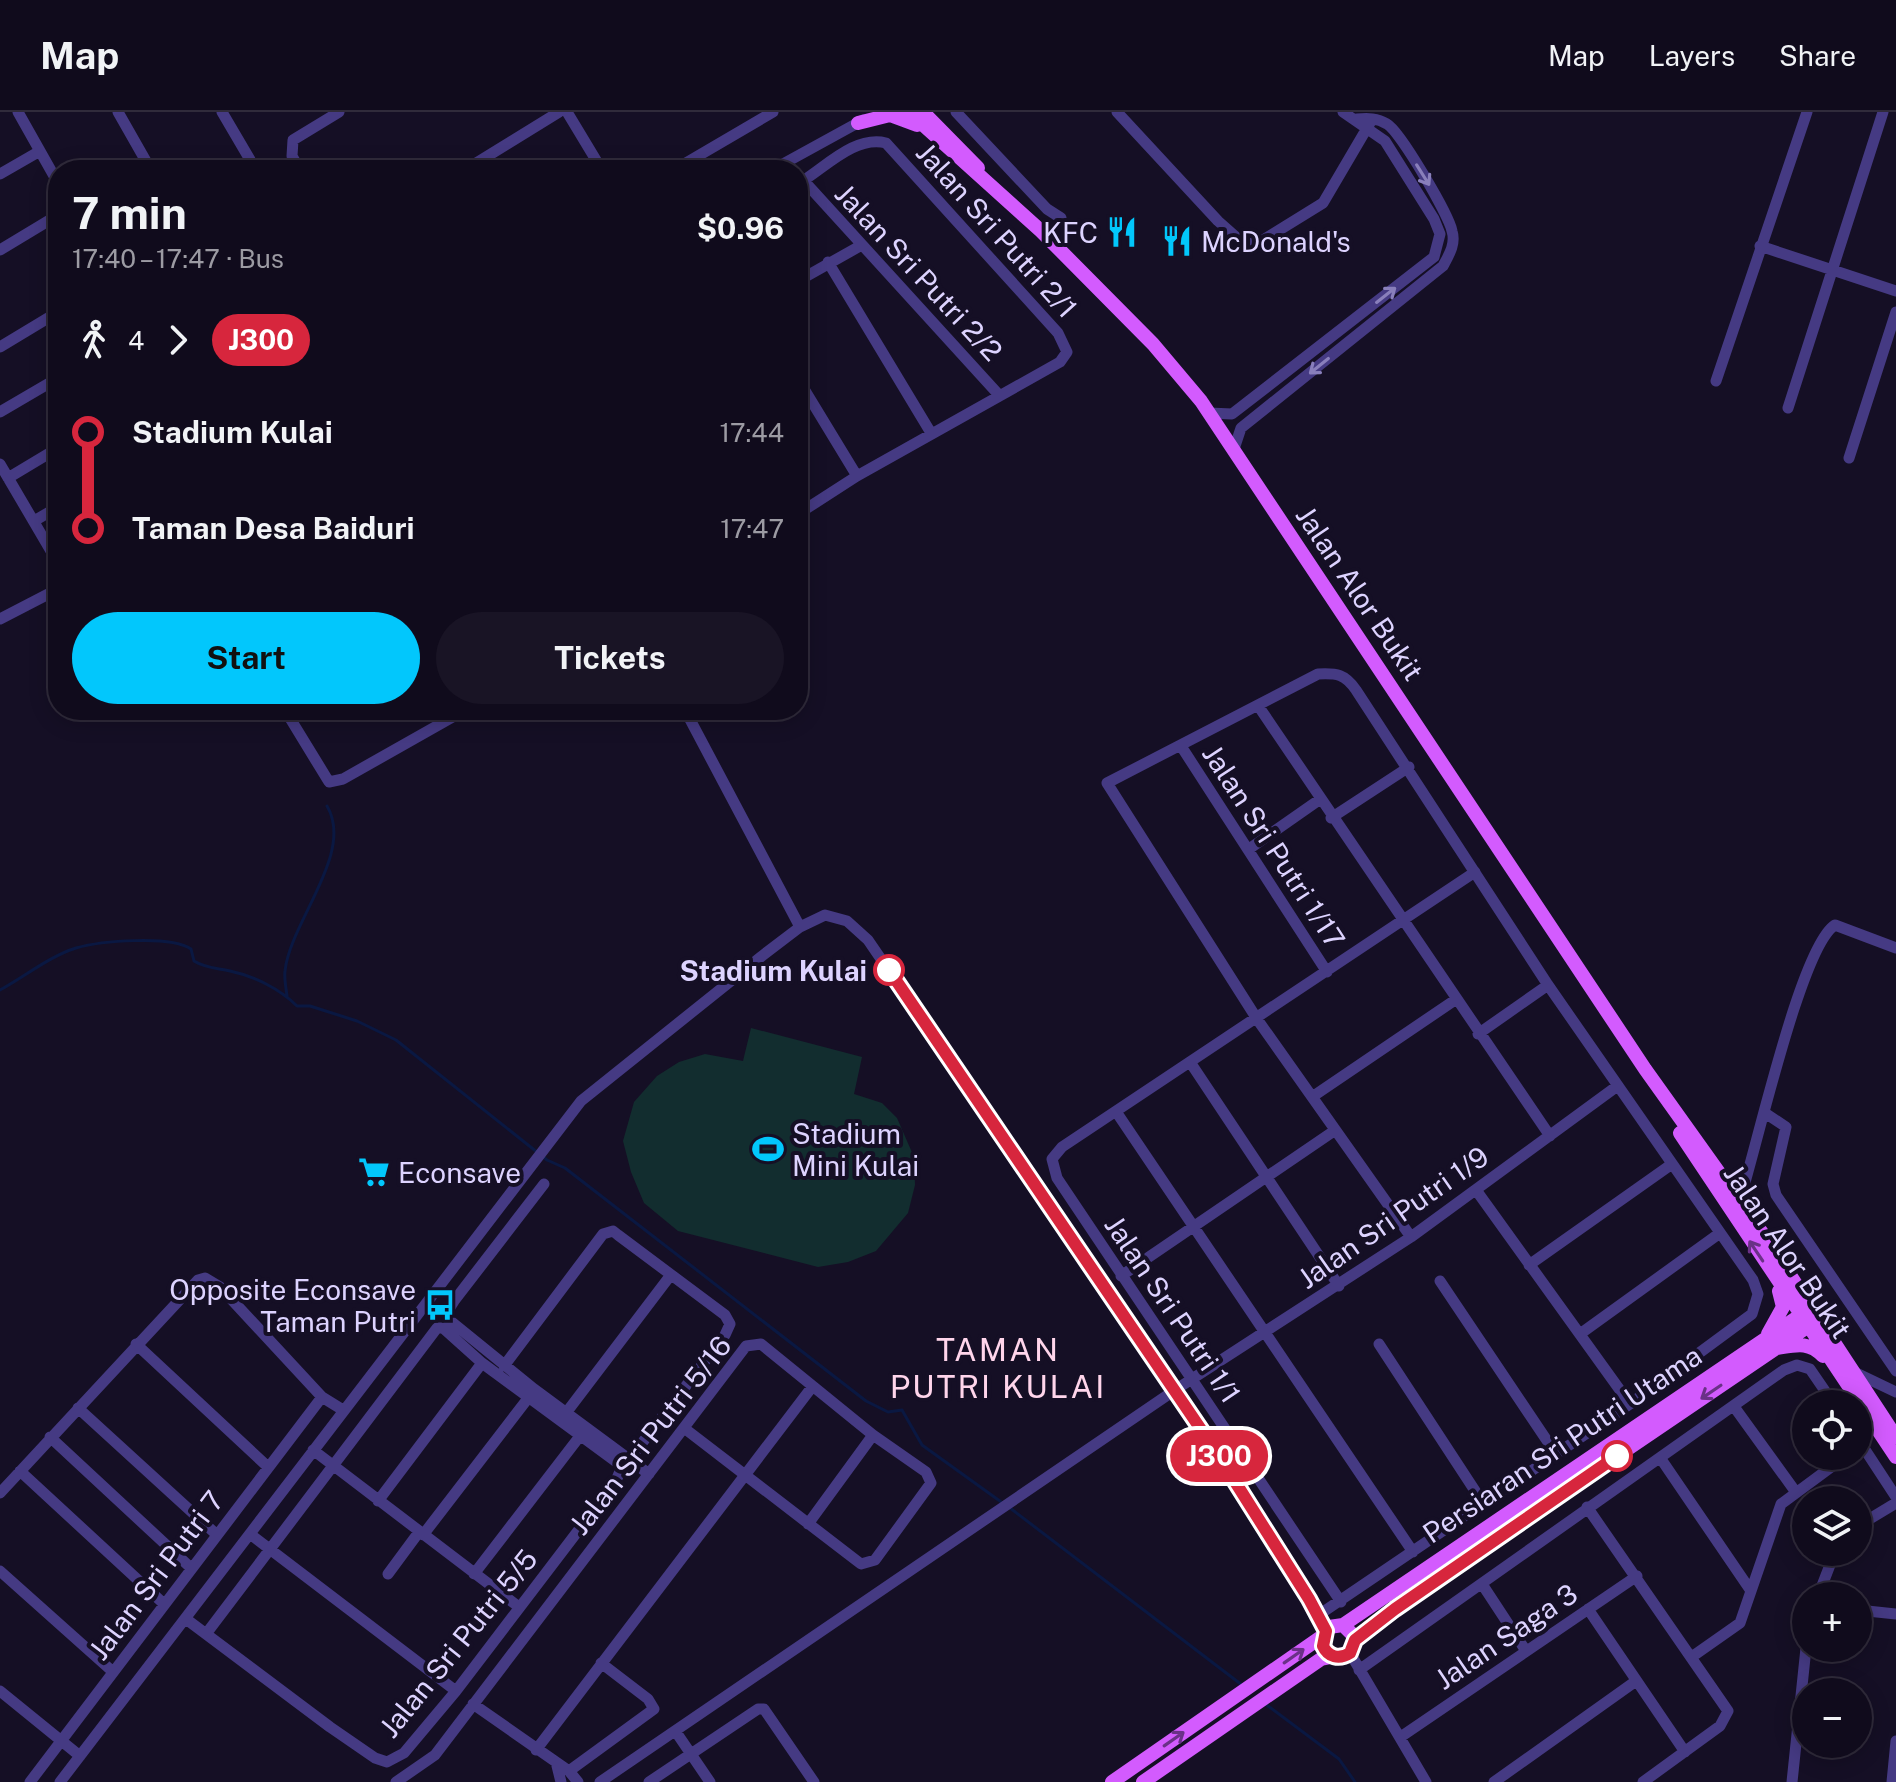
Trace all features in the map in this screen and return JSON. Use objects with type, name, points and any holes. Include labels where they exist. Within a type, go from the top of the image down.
[{"type":"main road","name":"Jalan Alor Bukit","points":[[909,112],[943,137],[1153,344],[1209,413],[1645,1069],[1740,1203],[1896,1457]]},
{"type":"main road","points":[[926,112],[943,137]]},
{"type":"main road","points":[[859,116],[890,115],[943,137]]},
{"type":"main road","name":"Jalan Alor Bukit","points":[[1645,1069],[1693,1155],[1734,1218],[1778,1284],[1809,1318]]},
{"type":"main road","points":[[1778,1284],[1783,1307],[1771,1343],[1801,1343],[1815,1348],[1846,1373]]},
{"type":"main road","name":"Persiaran Sri Putri Utama","points":[[1112,1782],[1332,1629],[1809,1318]]},
{"type":"main road","name":"Persiaran Sri Putri Utama","points":[[1352,1647],[1470,1556],[1771,1343]]},
{"type":"main road","name":"Jalan Alor Bukit","points":[[1846,1373],[1896,1437]]},
{"type":"main road","points":[[1143,1782],[1321,1659],[1334,1657],[1352,1647],[1352,1630],[1332,1629],[1325,1651],[1334,1657]]},
{"type":"street","points":[[18,112],[48,165]]},
{"type":"street","points":[[118,112],[145,160]]},
{"type":"street","points":[[222,112],[250,160]]},
{"type":"street","points":[[294,160],[290,145],[293,140],[339,112]]},
{"type":"street","points":[[481,160],[559,112]]},
{"type":"street","points":[[567,112],[596,160]]},
{"type":"street","points":[[691,160],[773,112]]},
{"type":"street","points":[[789,160],[859,116],[877,112]]},
{"type":"street","points":[[956,112],[1047,209],[1061,218]]},
{"type":"street","points":[[1117,112],[1218,221],[1244,244],[1260,242],[1323,203],[1375,115]]},
{"type":"street","points":[[1209,413],[1232,414],[1434,257],[1440,234],[1434,219],[1385,141],[1343,112]]},
{"type":"street","points":[[1716,381],[1807,112]]},
{"type":"street","points":[[1788,408],[1882,112]]},
{"type":"street","points":[[1234,449],[1241,428],[1443,266],[1453,246],[1453,231],[1445,213],[1394,129],[1375,115],[1357,119]]},
{"type":"street","name":"Jalan Sri Putri 2/1","points":[[808,178],[859,144],[874,140],[886,143],[1058,333],[1067,352],[1060,362],[999,395]]},
{"type":"street","points":[[0,174],[40,151]]},
{"type":"street","name":"Jalan Sri Putri 2/2","points":[[808,190],[999,395]]},
{"type":"street","points":[[0,250],[48,221]]},
{"type":"street","points":[[808,275],[860,246]]},
{"type":"street","points":[[1760,246],[1896,291]]},
{"type":"street","points":[[828,262],[931,433]]},
{"type":"street","points":[[1849,458],[1896,312]]},
{"type":"street","points":[[2,341],[48,317]]},
{"type":"street","points":[[0,412],[48,384]]},
{"type":"street","points":[[808,395],[857,476]]},
{"type":"street","points":[[808,508],[999,395]]},
{"type":"street","points":[[8,478],[48,454]]},
{"type":"street","points":[[0,464],[48,545]]},
{"type":"street","points":[[34,521],[48,513]]},
{"type":"street","points":[[0,619],[48,594]]},
{"type":"street","points":[[1323,1612],[1630,1404],[1752,1314],[1758,1294],[1753,1280],[1548,985],[1349,679],[1337,673],[1318,674],[1107,783],[1257,1019],[1411,1237]]},
{"type":"street","points":[[1259,707],[1331,818],[1550,1136]]},
{"type":"street","points":[[293,720],[329,782],[343,779],[447,720]]},
{"type":"street","points":[[690,720],[800,927]]},
{"type":"street","name":"Jalan Sri Putri 1/17","points":[[1181,746],[1327,972]]},
{"type":"street","points":[[1331,818],[1409,767]]},
{"type":"street","points":[[1249,849],[1319,800]]},
{"type":"street","points":[[1413,1552],[1117,1113],[1475,872]]},
{"type":"street","points":[[60,1782],[581,1101],[800,927],[831,915],[856,926],[868,940],[1175,1390],[1309,1599],[1332,1629]]},
{"type":"street","points":[[1734,1218],[1794,1006],[1827,930],[1835,925],[1848,927],[1896,948]]},
{"type":"street","points":[[1478,1034],[1548,985]]},
{"type":"street","points":[[1312,1097],[1455,1000]]},
{"type":"street","points":[[1190,1062],[1339,1286]]},
{"type":"street","name":"Jalan Sri Putri 1/9","points":[[600,1782],[1175,1390],[1411,1237],[1616,1087]]},
{"type":"street","name":"Jalan Sri Putri 1/1","points":[[1117,1113],[1062,1147],[1052,1159],[1057,1178],[1341,1602]]},
{"type":"street","points":[[1765,1113],[1786,1127],[1773,1184],[1776,1195],[1896,1371]]},
{"type":"street","points":[[1121,1276],[1334,1131]]},
{"type":"street","points":[[1529,1265],[1672,1164]]},
{"type":"street","points":[[544,1184],[447,1312],[453,1325],[626,1463]]},
{"type":"street","points":[[1476,1190],[1630,1404]]},
{"type":"street","points":[[504,1366],[603,1234],[613,1231],[670,1276],[566,1413]]},
{"type":"street","points":[[1580,1334],[1720,1233]]},
{"type":"street","name":"Jalan Sri Putri 5/5","points":[[186,1619],[381,1761],[387,1762],[404,1753],[456,1691],[729,1329],[729,1320],[725,1315],[670,1276]]},
{"type":"street","points":[[0,1493],[194,1283],[205,1278],[220,1287],[322,1397],[343,1410]]},
{"type":"street","points":[[1440,1281],[1556,1454]]},
{"type":"street","points":[[206,1634],[437,1328],[443,1328],[482,1363],[580,1436],[649,1474]]},
{"type":"street","points":[[136,1344],[268,1467]]},
{"type":"street","name":"Jalan Sri Putri 5/16","points":[[396,1782],[435,1755],[746,1346],[761,1344],[812,1387]]},
{"type":"street","points":[[1379,1344],[1483,1503]]},
{"type":"street","points":[[378,1501],[482,1363]]},
{"type":"street","points":[[1359,1670],[1587,1507],[1735,1408],[1784,1370],[1797,1365],[1810,1369],[1824,1390]]},
{"type":"street","points":[[1846,1373],[1896,1392]]},
{"type":"street","points":[[536,1750],[601,1663],[744,1476],[812,1387],[926,1472],[931,1478],[929,1489],[872,1563],[861,1564],[744,1476],[684,1428]]},
{"type":"street","name":"Jalan Sri Putri 7","points":[[30,1782],[322,1397]]},
{"type":"street","points":[[388,1574],[529,1397]]},
{"type":"street","points":[[78,1408],[217,1535]]},
{"type":"street","points":[[1735,1408],[1792,1487]]},
{"type":"street","points":[[808,1524],[873,1435]]},
{"type":"street","points":[[474,1574],[580,1436]]},
{"type":"street","points":[[50,1437],[191,1568]]},
{"type":"street","points":[[313,1450],[519,1607]]},
{"type":"street","points":[[1661,1459],[1751,1591]]},
{"type":"street","points":[[1872,1464],[1896,1500],[1872,1516]]},
{"type":"street","points":[[1802,1486],[1826,1470]]},
{"type":"street","points":[[20,1471],[164,1604]]},
{"type":"street","points":[[1693,1656],[1740,1623],[1781,1504],[1792,1494]]},
{"type":"street","points":[[1587,1507],[1693,1656],[1728,1711],[1720,1726],[1643,1782]]},
{"type":"street","points":[[250,1534],[456,1691]]},
{"type":"street","points":[[0,1571],[112,1671]]},
{"type":"street","name":"Jalan Saga 3","points":[[1402,1736],[1637,1576]]},
{"type":"street","points":[[1482,1584],[1526,1651]]},
{"type":"street","points":[[1309,1599],[1323,1612],[1332,1629]]},
{"type":"street","points":[[1588,1609],[1685,1752]]},
{"type":"street","points":[[1872,1611],[1896,1614]]},
{"type":"street","points":[[1352,1647],[1359,1670],[1402,1736],[1426,1782]]},
{"type":"street","points":[[1792,1782],[1805,1662]]},
{"type":"street","points":[[560,1776],[654,1709],[648,1699],[601,1663]]},
{"type":"street","points":[[1494,1782],[1636,1681]]},
{"type":"street","points":[[0,1691],[80,1756]]},
{"type":"street","points":[[473,1704],[536,1750],[560,1776],[578,1782]]},
{"type":"street","points":[[649,1782],[758,1709],[764,1709],[814,1782]]},
{"type":"street","points":[[676,1732],[710,1782]]},
{"type":"street","points":[[1892,1782],[1896,1741]]},
{"type":"green space","name":"Stadium Mini Kulai","points":[[751,1028],[862,1057],[854,1094],[882,1103],[897,1118],[914,1157],[915,1185],[908,1213],[876,1251],[848,1262],[818,1267],[678,1231],[644,1203],[623,1141],[634,1102],[657,1076],[679,1062],[705,1054],[743,1061]]},
{"type":"waterway","points":[[287,996],[285,974],[289,952],[318,888],[333,845],[333,825],[327,806]]},
{"type":"waterway","points":[[0,990],[47,961],[76,948],[101,943],[168,942],[191,949],[194,961],[198,963],[239,973],[266,984],[297,1006],[310,1006],[357,1021],[396,1040],[547,1160],[565,1168],[866,1401],[888,1412],[902,1410],[922,1445],[1004,1504]]},
{"type":"waterway","points":[[1010,1508],[1242,1685]]},
{"type":"waterway","points":[[1264,1703],[1339,1759],[1355,1782]]},
{"type":"bus line","name":"J300","points":[[889,970],[1217,1453],[1309,1599],[1326,1631],[1323,1646],[1329,1654],[1339,1658],[1350,1653],[1355,1640],[1395,1609],[1617,1456]]},
{"type":"place","name":"KFC","points":[[1122,232]]},
{"type":"place","name":"McDonald's","points":[[1177,241]]},
{"type":"place","name":"Stadium Kulai","points":[[889,970]]},
{"type":"place","name":"Stadium Mini Kulai","points":[[768,1149]]},
{"type":"place","name":"Econsave","points":[[374,1172]]},
{"type":"place","name":"Opposite Econsave Taman Putri","points":[[440,1305]]},
{"type":"district","name":"TAMAN PUTRI KULAI","points":[[998,1368]]}]
